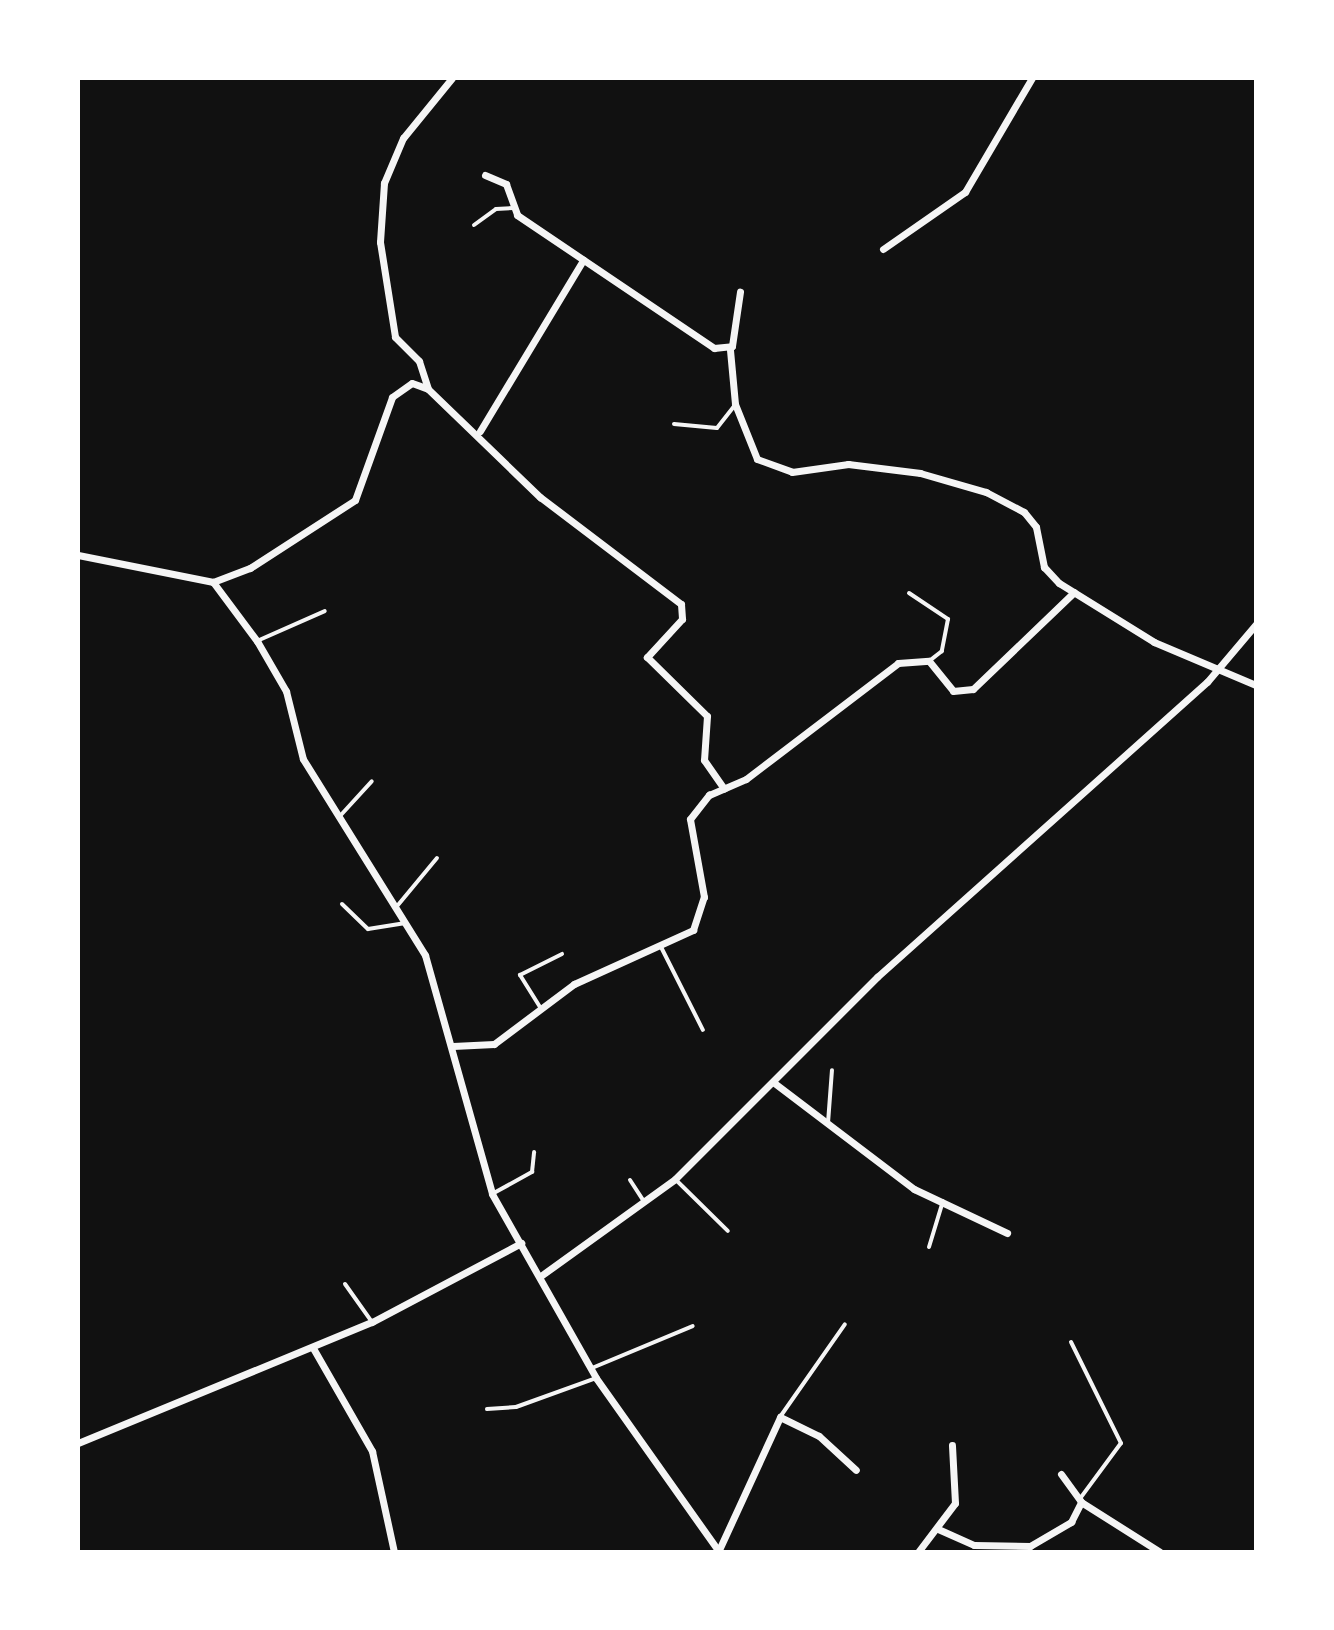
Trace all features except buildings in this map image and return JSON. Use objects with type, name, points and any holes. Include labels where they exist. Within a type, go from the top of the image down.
[{"type":"street","points":[[428,389],[419,361],[390,323],[380,242],[384,183],[403,138],[452,78]]},
{"type":"street","points":[[883,249],[965,192],[1032,78]]},
{"type":"street","points":[[485,175],[506,184],[513,208],[583,260],[714,348],[730,350]]},
{"type":"street","points":[[480,431],[583,260]]},
{"type":"street","points":[[740,292],[730,350],[735,404],[747,444],[774,466],[920,473],[1024,512],[1036,527],[1044,567],[1074,592],[1154,642],[1256,685]]},
{"type":"street","points":[[78,555],[213,582],[250,568],[355,500],[392,397],[412,383],[428,389],[480,431],[540,497],[681,604],[682,619],[647,657],[707,716],[704,760],[724,789]]},
{"type":"street","points":[[213,582],[257,641],[286,691],[303,759],[408,923],[453,1046],[492,1194],[542,1275],[590,1369],[719,1552]]},
{"type":"street","points":[[453,1046],[494,1044],[540,1007],[610,965],[693,930],[702,916],[690,819],[699,803],[724,789],[882,672],[929,661],[953,691],[973,689],[1074,592]]},
{"type":"street","points":[[542,1275],[675,1179],[877,977],[1215,669],[1256,624]]},
{"type":"street","points":[[773,1082],[914,1189],[943,1199],[1007,1233]]},
{"type":"street","points":[[78,1443],[372,1322],[521,1243]]},
{"type":"street","points":[[313,1348],[372,1451],[394,1552]]},
{"type":"street","points":[[719,1552],[780,1417],[819,1436],[856,1470]]},
{"type":"street","points":[[918,1552],[955,1503],[952,1445]]},
{"type":"street","points":[[1061,1474],[1080,1501],[1151,1550],[1160,1552]]},
{"type":"street","points":[[938,1529],[974,1545],[1030,1546],[1071,1522],[1080,1501]]},
{"type":"lane","points":[[474,225],[496,209],[513,208]]},
{"type":"lane","points":[[674,424],[717,428],[735,404]]},
{"type":"lane","points":[[909,593],[948,619],[942,651],[929,661]]},
{"type":"lane","points":[[257,641],[325,611]]},
{"type":"lane","points":[[340,816],[372,781]]},
{"type":"lane","points":[[398,905],[437,858]]},
{"type":"lane","points":[[342,904],[368,929],[408,923]]},
{"type":"lane","points":[[660,945],[703,1030]]},
{"type":"lane","points":[[540,1007],[520,975],[562,954]]},
{"type":"lane","points":[[828,1125],[832,1070]]},
{"type":"lane","points":[[492,1194],[532,1172],[534,1152]]},
{"type":"lane","points":[[675,1179],[728,1231]]},
{"type":"lane","points":[[630,1180],[645,1202]]},
{"type":"lane","points":[[929,1247],[943,1199]]},
{"type":"lane","points":[[345,1284],[372,1322]]},
{"type":"lane","points":[[780,1417],[845,1324]]},
{"type":"lane","points":[[590,1369],[693,1326]]},
{"type":"lane","points":[[1071,1342],[1121,1443],[1080,1501]]},
{"type":"lane","points":[[487,1409],[516,1407],[596,1378]]}]
